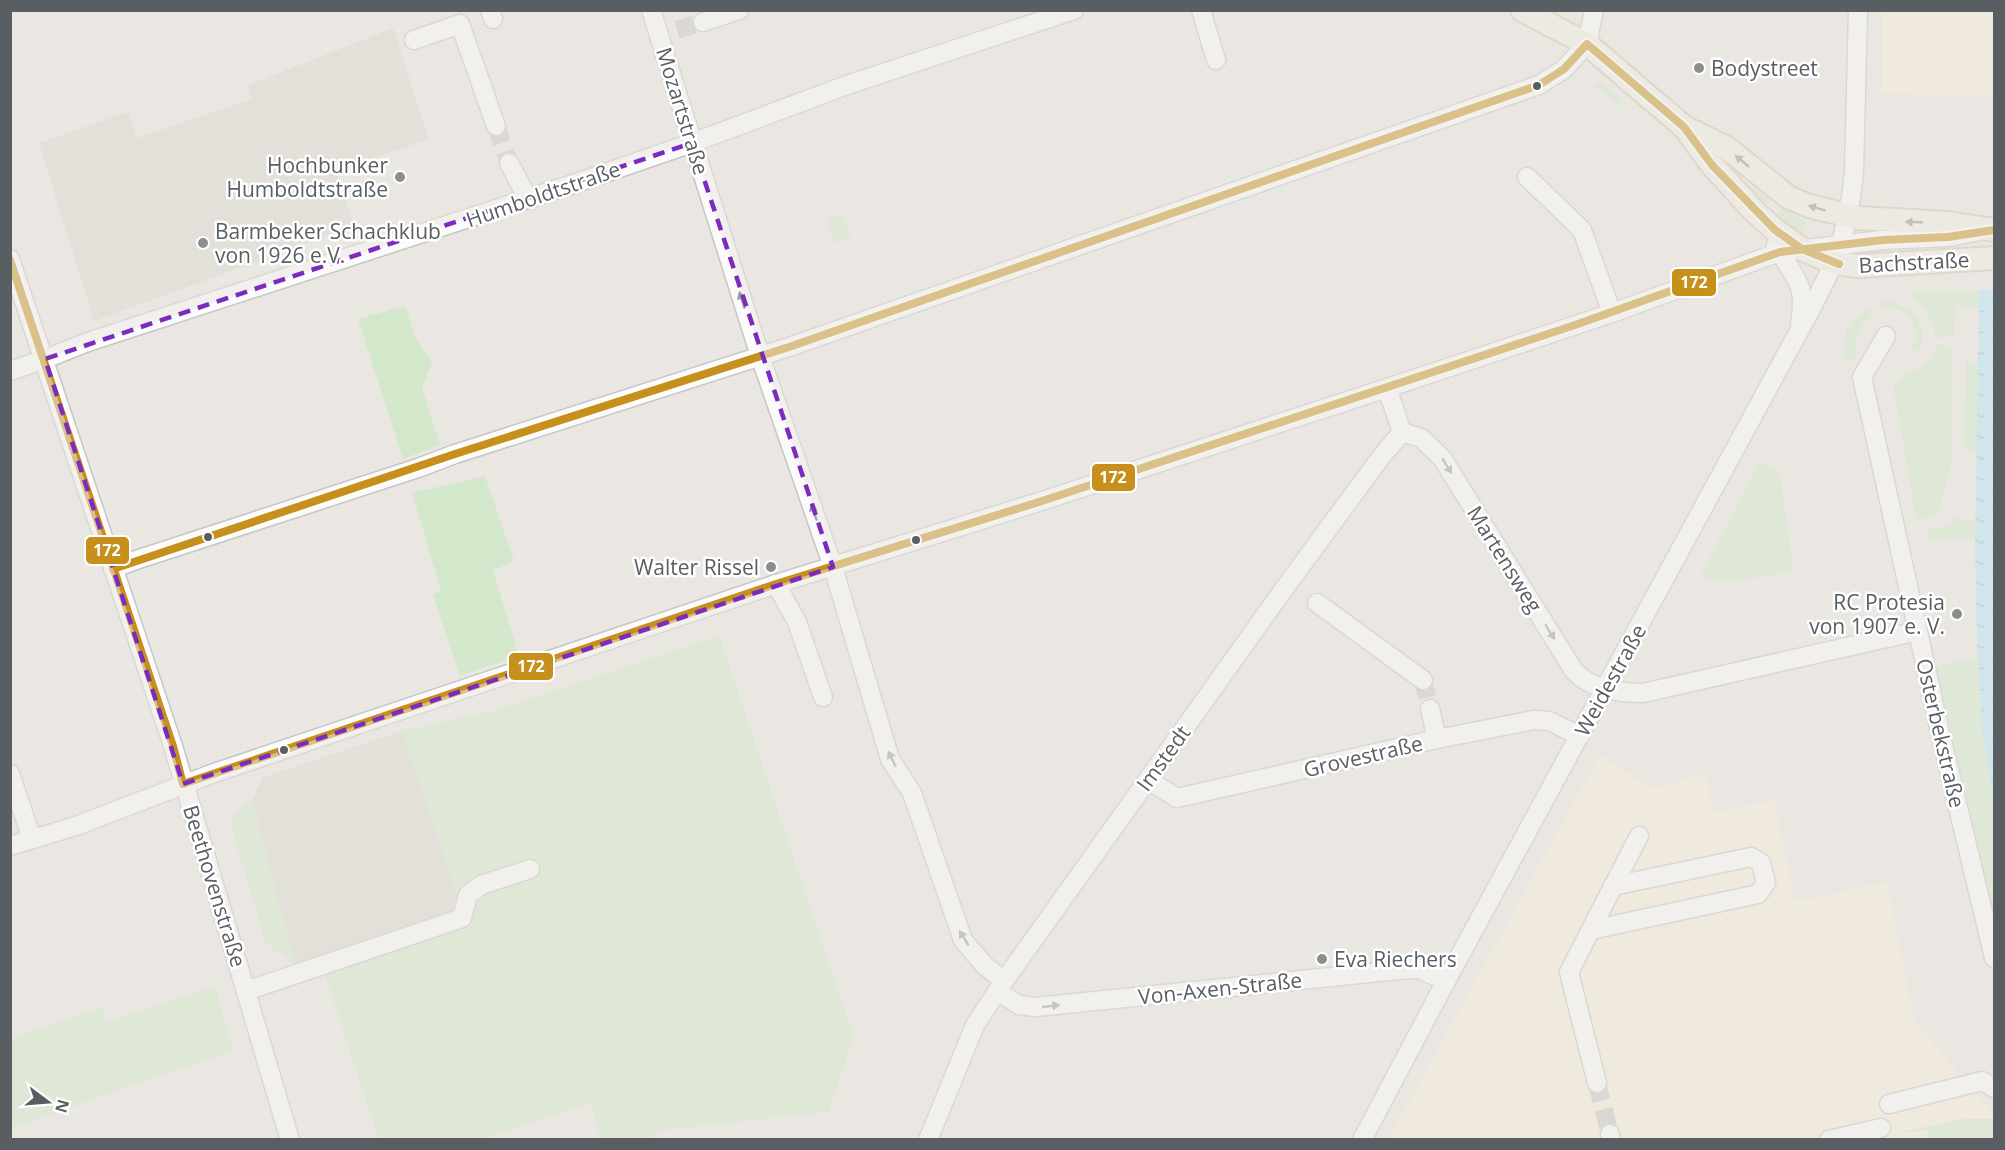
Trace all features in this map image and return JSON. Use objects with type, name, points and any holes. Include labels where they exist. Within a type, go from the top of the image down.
[{"type":"main road","points":[[1522,10],[1587,44],[1684,127]]},
{"type":"main road","name":"Bachstraße","points":[[1684,127],[1727,148],[1788,197],[1819,209],[1884,221],[1948,223],[1990,230]]},
{"type":"main road","name":"Bachstraße","points":[[1684,127],[1712,165],[1763,219],[1786,239],[1802,249],[1838,254],[1852,266],[1989,258]]},
{"type":"street","name":"Mozartstraße","points":[[651,10],[668,33],[692,143],[760,356],[833,567],[890,759],[912,793],[963,940],[1000,986]]},
{"type":"street","points":[[703,22],[739,10]]},
{"type":"street","name":"Humboldtstraße","points":[[10,370],[88,342],[528,199],[692,143],[847,85],[1074,10]]},
{"type":"street","points":[[1201,10],[1216,60]]},
{"type":"street","points":[[113,569],[418,468],[453,447],[760,356],[1539,85],[1564,69],[1587,44],[1594,10]]},
{"type":"street","name":"Weidestraße","points":[[1362,1140],[1798,334],[1838,254],[1848,216],[1854,172],[1858,10]]},
{"type":"street","points":[[414,40],[460,24],[496,126]]},
{"type":"street","points":[[509,163],[528,199]]},
{"type":"street","points":[[1527,177],[1582,230],[1611,313]]},
{"type":"street","points":[[1763,219],[1802,287],[1803,302],[1798,334]]},
{"type":"street","points":[[1838,254],[1883,240],[1948,237],[1990,230]]},
{"type":"street","points":[[10,846],[76,826],[183,784],[776,584],[1387,388],[1611,313],[1780,252],[1802,249]]},
{"type":"street","name":"Beethovenstraße","points":[[10,258],[173,746],[290,1140]]},
{"type":"street","name":"Osterbekstraße","points":[[1886,336],[1862,377],[1918,631],[1995,958]]},
{"type":"street","points":[[1387,388],[1402,432]]},
{"type":"street","name":"Martensweg","points":[[1402,432],[1421,438],[1442,458],[1574,671],[1578,676],[1606,689]]},
{"type":"street","name":"Imstedt","points":[[928,1140],[975,1025],[1000,986],[1289,582],[1402,432]]},
{"type":"street","points":[[776,584],[796,622],[823,697]]},
{"type":"street","points":[[1317,603],[1423,680]]},
{"type":"street","points":[[1606,689],[1620,693],[1643,693],[1918,631]]},
{"type":"street","points":[[1430,709],[1437,739]]},
{"type":"street","name":"Grovestraße","points":[[1148,780],[1177,798],[1437,739],[1534,720],[1549,721],[1580,736]]},
{"type":"street","points":[[10,774],[32,839]]},
{"type":"street","points":[[1597,1083],[1569,972],[1639,836]]},
{"type":"street","points":[[1591,930],[1758,894],[1766,883],[1761,863],[1751,857],[1613,886]]},
{"type":"street","points":[[246,991],[462,918],[468,895],[481,885],[530,869]]},
{"type":"street","name":"Von-Axen-Straße","points":[[1000,986],[1019,1005],[1036,1007],[1409,969],[1419,969],[1446,981]]},
{"type":"street","points":[[1889,1104],[1982,1081],[1995,1088]]},
{"type":"street","points":[[1832,1139],[1881,1128]]},
{"type":"highlighted area","points":[[692,143],[833,567],[183,784],[45,359]]},
{"type":"shaded area","points":[[1882,11],[1994,11],[1994,97],[1882,93]]},
{"type":"shaded area","points":[[393,28],[429,139],[335,171],[355,226],[94,321],[39,143],[128,112],[137,138],[251,99],[248,85]]},
{"type":"shaded area","points":[[401,731],[462,907],[295,966],[252,800],[263,777]]},
{"type":"shaded area","points":[[1600,755],[1652,789],[1705,774],[1714,812],[1774,800],[1795,902],[1887,882],[1914,1021],[1994,1114],[1994,1119],[1963,1119],[1900,1132],[1927,1130],[1928,1140],[1388,1140]]},
{"type":"green space","points":[[1600,82],[1621,97],[1622,108],[1592,84]]},
{"type":"green space","points":[[1744,183],[1770,200],[1762,206],[1744,186]]},
{"type":"green space","points":[[1784,208],[1806,222],[1806,229],[1801,233],[1792,230],[1774,216]]},
{"type":"green space","points":[[843,214],[851,237],[835,243],[827,220]]},
{"type":"green space","points":[[1911,290],[1979,291],[1980,311],[1956,306],[1954,335],[1936,338],[1927,314],[1910,297]]},
{"type":"green space","points":[[1890,301],[1913,313],[1921,324],[1920,349],[1915,352],[1910,348],[1917,337],[1911,317],[1897,310],[1881,310],[1881,302]]},
{"type":"green space","points":[[405,306],[417,341],[432,362],[422,388],[440,445],[403,459],[358,319]]},
{"type":"green space","points":[[1870,308],[1873,315],[1860,328],[1856,357],[1852,362],[1845,355],[1844,347],[1848,327],[1856,317]]},
{"type":"green space","points":[[1936,344],[1952,349],[1951,469],[1938,512],[1916,521],[1893,386],[1905,375],[1930,360]]},
{"type":"green space","points":[[1966,360],[1978,365],[1977,455],[1964,447]]},
{"type":"green space","points":[[1759,461],[1780,472],[1794,572],[1717,583],[1701,575]]},
{"type":"green space","points":[[485,476],[514,561],[493,571],[519,656],[460,676],[433,595],[441,590],[412,493]]},
{"type":"green space","points":[[1952,517],[1975,522],[1975,538],[1927,541],[1927,530],[1952,524]]},
{"type":"green space","points":[[719,635],[854,1037],[829,1112],[655,1131],[655,1139],[601,1140],[591,1104],[483,1139],[379,1139],[319,957],[462,907],[401,731],[495,710]]},
{"type":"green space","points":[[1977,658],[1981,716],[1994,809],[1994,932],[1933,667]]},
{"type":"green space","points":[[252,800],[295,966],[265,942],[230,822],[234,813]]},
{"type":"green space","points":[[216,986],[233,1051],[11,1128],[11,1038],[102,1007],[107,1021]]},
{"type":"green space","points":[[1963,1119],[1994,1119],[1994,1139],[1928,1139],[1927,1130],[1892,1134]]},
{"type":"water","points":[[1994,290],[1994,809],[1981,716],[1975,547],[1979,291]]},
{"type":"tunnel","points":[[677,30],[703,22]]},
{"type":"tunnel","points":[[496,126],[509,163]]},
{"type":"tunnel","points":[[1423,680],[1430,709]]},
{"type":"tunnel","points":[[1597,1083],[1610,1134]]},
{"type":"transit line","name":"172","points":[[113,569],[455,454],[789,347],[1539,85],[1564,69],[1587,44],[1684,127],[1712,165],[1775,230],[1802,249],[1839,264]]},
{"type":"transit line","name":"172","points":[[10,260],[173,746],[183,784],[776,584],[1042,501],[1575,325],[1780,252],[1883,240],[1948,237],[1994,230]]},
{"type":"place","name":"Bodystreet","points":[[1699,68]]},
{"type":"place","name":"Hochbunker Humboldtstraße","points":[[400,177]]},
{"type":"place","name":"Barmbeker Schachklub von 1926 e.V.","points":[[203,243]]},
{"type":"place","name":"Walter Rissel","points":[[771,567]]},
{"type":"place","name":"RC Protesia von 1907 e. V.","points":[[1957,614]]},
{"type":"place","name":"Eva Riechers","points":[[1322,959]]}]
